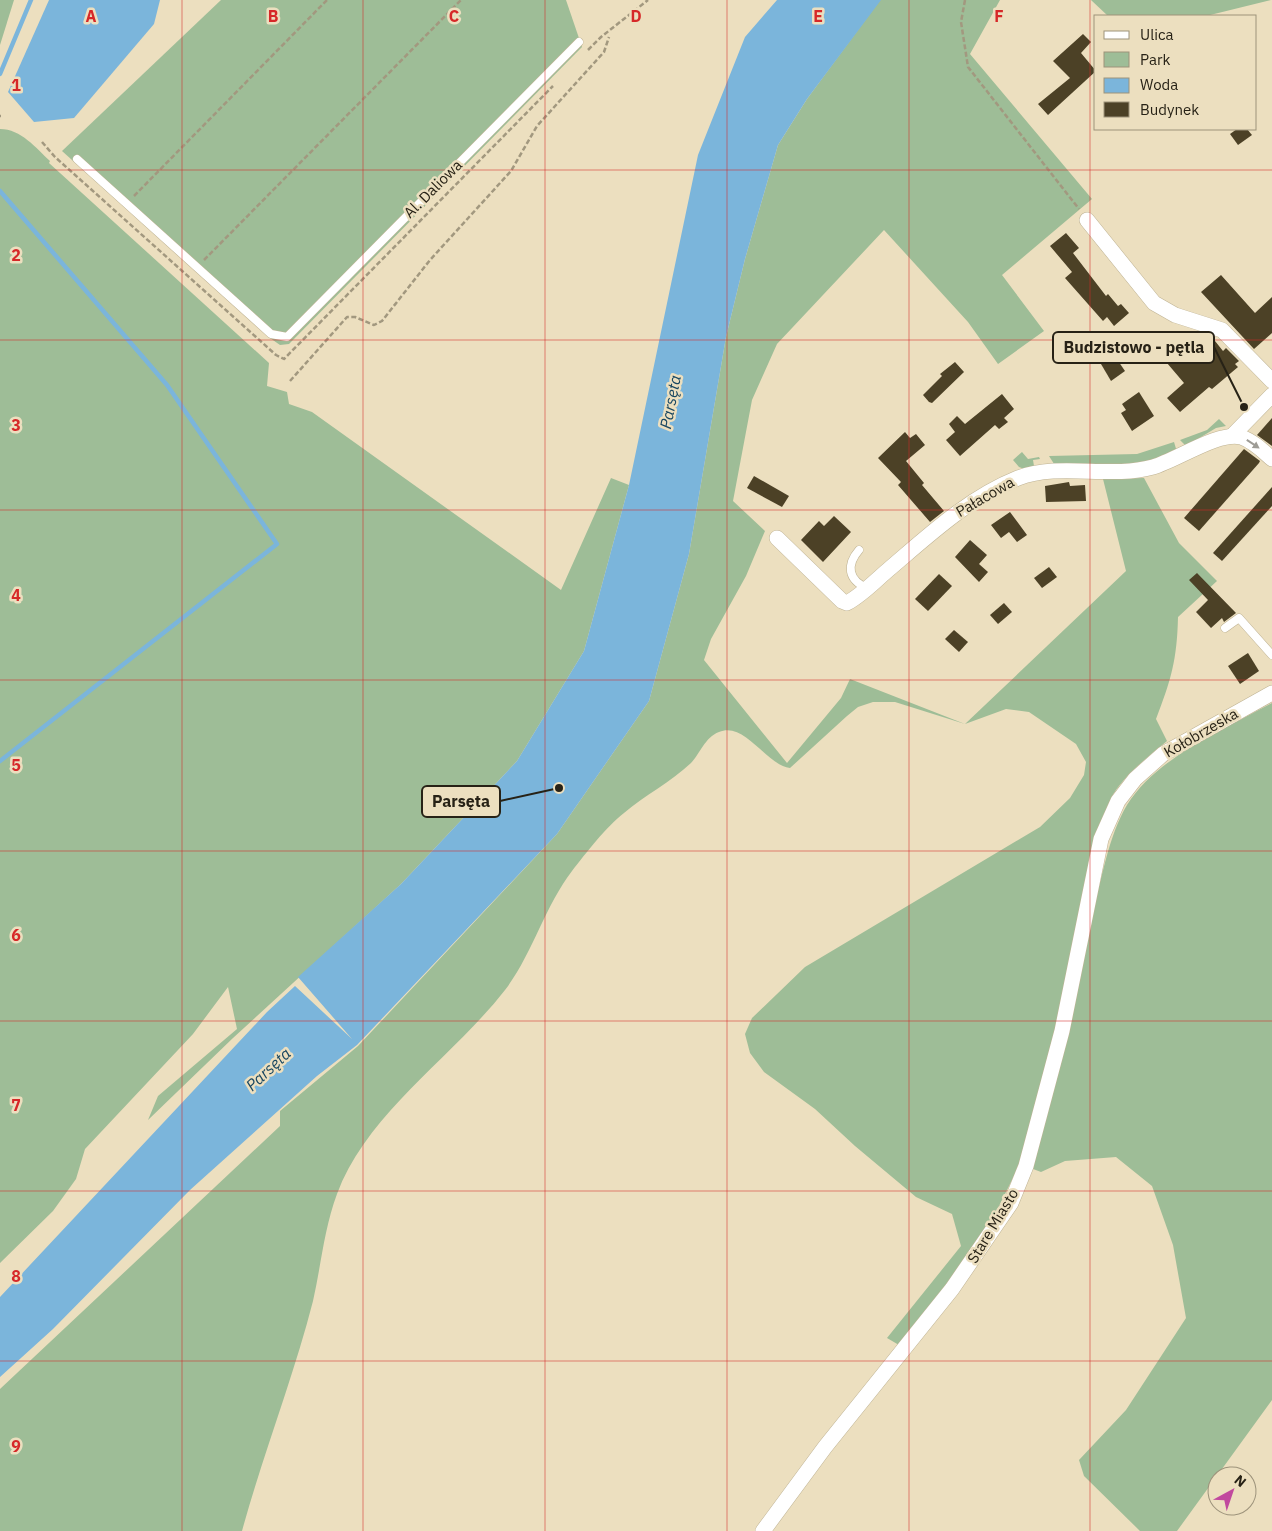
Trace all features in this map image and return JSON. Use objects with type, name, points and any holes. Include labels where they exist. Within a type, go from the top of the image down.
[{"type":"street","points":[[1087,220],[1154,303],[1176,315],[1222,330],[1272,381]]},
{"type":"street","name":"Pałacowa","points":[[777,538],[842,601],[847,603],[852,601],[947,520],[999,487],[1020,477],[1050,472],[1097,472],[1147,468],[1165,463],[1216,440],[1232,436],[1272,395]]},
{"type":"street","points":[[1232,436],[1252,443],[1272,459]]},
{"type":"street","name":"Kołobrzeska","points":[[1135,779],[1163,754],[1272,693]]},
{"type":"street","name":"Stare Miasto","points":[[762,1531],[824,1447],[952,1289],[1011,1203],[1026,1166],[1062,1031],[1101,839],[1118,801],[1135,779]]},
{"type":"lane","name":"Al. Daliowa","points":[[196,268],[271,334],[287,337],[579,42]]},
{"type":"lane","points":[[77,159],[196,268]]},
{"type":"lane","points":[[859,550],[853,557],[850,573],[853,579],[867,588]]},
{"type":"lane","points":[[1225,628],[1235,619],[1240,618],[1272,655]]},
{"type":"path","points":[[126,204],[327,0]]},
{"type":"path","points":[[196,268],[461,0]]},
{"type":"path","points":[[587,51],[601,37],[648,0]]},
{"type":"path","points":[[965,0],[961,22],[968,67],[1087,220]]},
{"type":"path","points":[[290,381],[347,317],[355,317],[374,325],[382,321],[430,260],[511,171],[537,126],[604,52],[609,36]]},
{"type":"path","points":[[42,142],[55,157],[276,355],[284,359],[553,85]]},
{"type":"green space","points":[[0,0],[14,0],[0,45]]},
{"type":"green space","points":[[221,0],[566,0],[582,47],[289,344],[280,345],[62,151]]},
{"type":"green space","points":[[880,0],[1000,0],[970,54],[1092,199],[1002,275],[1044,331],[998,364],[968,322],[884,230],[777,344],[752,400],[733,501],[765,531],[746,576],[711,639],[704,660],[787,763],[841,698],[850,679],[965,724],[895,702],[873,702],[858,707],[790,768],[772,760],[747,738],[738,733],[729,730],[719,732],[710,738],[691,763],[683,770],[632,806],[603,833],[562,885],[523,962],[505,990],[484,1015],[390,1112],[369,1137],[351,1165],[333,1207],[305,1330],[242,1531],[0,1531],[0,1389],[280,1126],[280,1111],[358,1046],[557,834],[649,701],[689,554],[726,337],[745,259],[778,145],[807,99]]},
{"type":"green space","points":[[1091,0],[1271,0],[1210,15],[1107,15]]},
{"type":"green space","points":[[0,129],[15,132],[34,145],[50,161],[49,163],[269,363],[267,386],[287,392],[289,404],[312,412],[561,590],[611,478],[629,485],[584,651],[517,761],[401,884],[233,1038],[148,1120],[158,1096],[237,1029],[228,987],[193,1034],[85,1149],[76,1179],[53,1211],[0,1263]]},
{"type":"green space","points":[[1219,419],[1226,426],[1216,428],[1186,446],[1180,440],[1207,430]]},
{"type":"green space","points":[[1174,442],[1177,452],[1148,461],[1118,466],[1056,467],[1049,456],[1137,454]]},
{"type":"green space","points":[[1022,452],[1028,459],[1039,457],[1040,459],[1033,460],[1034,466],[1027,470],[1019,467],[1013,460]]},
{"type":"green space","points":[[1144,478],[1179,543],[1217,581],[1178,617],[1172,670],[1156,719],[1167,741],[1125,779],[1107,806],[1099,836],[1092,914],[1106,858],[1120,817],[1140,788],[1155,773],[1192,746],[1272,703],[1272,1400],[1224,1466],[1207,1466],[1207,1490],[1177,1531],[1140,1531],[1084,1476],[1079,1460],[1126,1410],[1186,1318],[1173,1245],[1152,1186],[1116,1157],[1065,1161],[1041,1172],[1020,1164],[985,1234],[899,1345],[887,1338],[961,1246],[952,1214],[916,1197],[855,1146],[815,1109],[764,1072],[750,1053],[745,1034],[752,1018],[805,967],[1040,827],[1070,798],[1084,775],[1086,762],[1076,744],[1029,712],[1006,709],[965,724],[1126,571],[1103,479]]},
{"type":"water","points":[[49,0],[160,0],[154,24],[74,118],[34,122],[8,92]]},
{"type":"water","points":[[777,0],[881,0],[807,99],[778,145],[745,259],[726,337],[689,554],[649,701],[557,834],[357,1045],[317,1076],[190,1190],[53,1329],[0,1377],[0,1297],[267,1012],[295,986],[352,1039],[298,977],[401,884],[517,761],[584,651],[629,485],[698,155],[745,37]]},
{"type":"building","points":[[1083,34],[1091,42],[1081,53],[1094,69],[1094,73],[1048,115],[1038,104],[1070,78],[1053,61]]},
{"type":"building","points":[[1236,130],[1248,130],[1252,135],[1238,145],[1230,134]]},
{"type":"building","points":[[1066,233],[1079,248],[1073,253],[1106,296],[1108,294],[1118,306],[1121,304],[1129,313],[1114,326],[1107,317],[1103,321],[1065,278],[1072,272],[1050,246]]},
{"type":"building","points":[[1221,275],[1255,313],[1272,297],[1272,333],[1254,349],[1201,292]]},
{"type":"building","points":[[1202,333],[1211,336],[1223,351],[1226,348],[1239,361],[1235,364],[1238,367],[1212,389],[1209,387],[1180,412],[1167,398],[1184,383],[1167,363]]},
{"type":"building","points":[[1114,355],[1125,371],[1111,381],[1101,364]]},
{"type":"building","points":[[955,362],[964,372],[932,403],[929,402],[923,395],[942,376],[940,374]]},
{"type":"building","points":[[1139,392],[1154,416],[1132,431],[1121,413],[1126,410],[1122,404]]},
{"type":"building","points":[[1002,394],[1014,409],[1004,418],[1008,422],[999,429],[995,425],[960,456],[946,440],[955,432],[949,424],[957,416],[965,424]]},
{"type":"building","points":[[1272,418],[1272,446],[1257,435]]},
{"type":"building","points":[[905,432],[910,438],[916,434],[925,445],[906,461],[924,483],[922,485],[944,511],[930,522],[898,485],[901,482],[878,458]]},
{"type":"building","points":[[1244,449],[1260,461],[1259,463],[1199,531],[1184,518]]},
{"type":"building","points":[[754,476],[789,496],[782,507],[747,488]]},
{"type":"building","points":[[1069,482],[1070,486],[1085,485],[1086,501],[1046,502],[1045,486]]},
{"type":"building","points":[[1272,487],[1272,506],[1222,561],[1213,553]]},
{"type":"building","points":[[1010,512],[1027,535],[1017,542],[1009,532],[1001,538],[991,525]]},
{"type":"building","points":[[834,516],[851,532],[823,562],[801,540],[819,521],[824,526]]},
{"type":"building","points":[[970,540],[987,555],[979,564],[988,572],[979,582],[955,557]]},
{"type":"building","points":[[1049,567],[1057,577],[1042,588],[1034,578]]},
{"type":"building","points":[[1197,573],[1236,613],[1224,622],[1222,618],[1211,628],[1196,612],[1208,600],[1189,580]]},
{"type":"building","points":[[939,574],[952,586],[928,611],[915,599]]},
{"type":"building","points":[[1004,603],[1012,612],[998,624],[990,615]]},
{"type":"building","points":[[954,630],[968,642],[959,652],[945,639]]},
{"type":"building","points":[[1248,653],[1259,671],[1240,684],[1228,666]]},
{"type":"waterway","points":[[0,74],[31,0]]},
{"type":"waterway","points":[[0,191],[167,385],[277,544],[0,761]]},
{"type":"place","name":"Budzistowo - pętla","points":[[1244,407]]},
{"type":"place","name":"Parsęta","points":[[559,788]]}]
